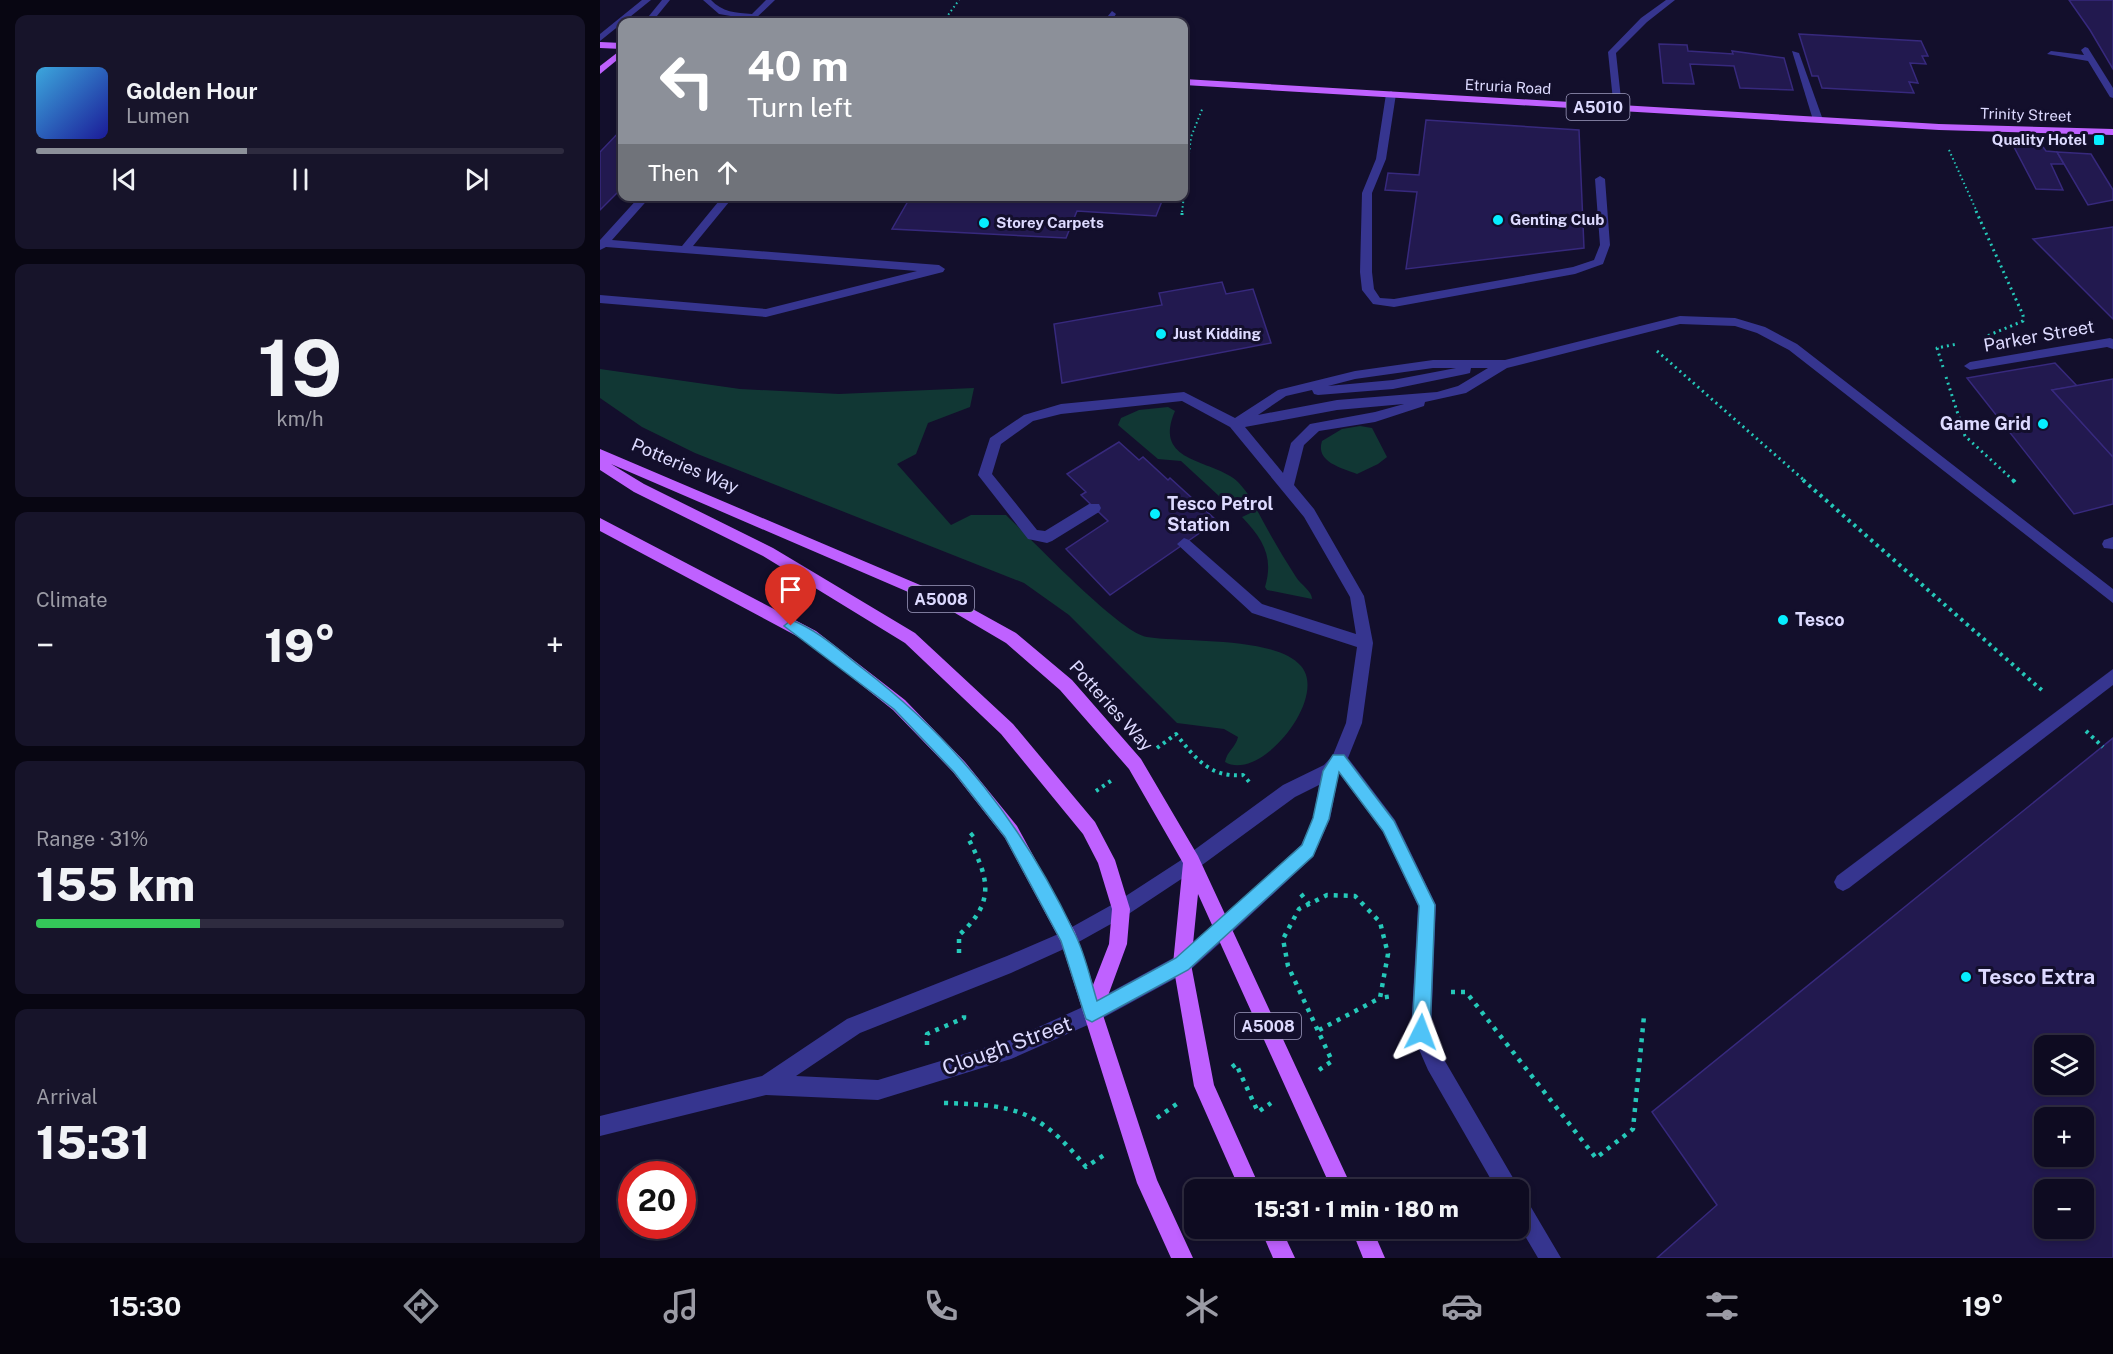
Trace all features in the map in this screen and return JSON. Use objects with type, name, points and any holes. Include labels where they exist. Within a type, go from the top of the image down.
[{"type":"main road","points":[[600,45],[618,46]]},
{"type":"main road","points":[[601,69],[618,55]]},
{"type":"main road","points":[[601,69],[618,67]]},
{"type":"main road","name":"Etruria Road","points":[[1188,82],[1939,127]]},
{"type":"main road","name":"Trinity Street","points":[[1939,127],[2113,132]]},
{"type":"main road","name":"Potteries Way","points":[[600,454],[955,606],[1011,638],[1066,685],[1135,764],[1192,862],[1338,1179]]},
{"type":"main road","name":"A5008","points":[[600,464],[639,488],[768,552],[910,638],[1007,729],[1089,828],[1106,860],[1121,909],[1118,945],[1092,1013]]},
{"type":"main road","points":[[600,524],[810,636],[899,705],[959,767],[1011,832],[1069,938],[1147,1183],[1182,1258]]},
{"type":"main road","points":[[1192,862],[1182,964],[1204,1086],[1246,1179]]},
{"type":"main road","points":[[1275,1239],[1284,1258]]},
{"type":"main road","points":[[1366,1239],[1374,1258]]},
{"type":"street","points":[[624,18],[646,0]]},
{"type":"street","points":[[651,18],[666,0]]},
{"type":"street","points":[[706,0],[712,8],[724,14],[754,17],[771,0]]},
{"type":"street","points":[[1617,108],[1612,52],[1644,20],[1671,0]]},
{"type":"street","points":[[1110,18],[1112,14]]},
{"type":"street","points":[[600,38],[618,23]]},
{"type":"street","points":[[2085,50],[2113,95]]},
{"type":"street","points":[[1795,53],[1818,120]]},
{"type":"street","points":[[2051,54],[2091,59]]},
{"type":"street","points":[[1391,94],[1381,159],[1367,193],[1366,272],[1368,290],[1377,301],[1406,301],[1575,270],[1599,262],[1605,244],[1600,179]]},
{"type":"street","points":[[602,245],[642,201]]},
{"type":"street","points":[[685,249],[725,201]]},
{"type":"street","points":[[600,300],[766,313],[939,269],[685,249],[602,245]]},
{"type":"street","points":[[1235,424],[1282,393],[1356,389],[1436,378],[1487,364],[1505,364],[1671,321],[1700,319],[1735,322],[1772,334],[1793,347],[2113,597]]},
{"type":"street","name":"Parker Street","points":[[1970,366],[2112,343]]},
{"type":"street","points":[[1287,485],[1298,443],[1316,427],[1375,417],[1462,390],[1505,364]]},
{"type":"street","points":[[1094,508],[1047,537],[1033,535],[985,475],[995,441],[1029,418],[1061,410],[1184,396],[1235,424],[1337,405],[1437,396]]},
{"type":"street","name":"Clough Street","points":[[600,1126],[766,1085],[878,1090],[1011,1049],[1092,1013],[1182,964],[1307,851],[1321,819],[1334,765],[1354,723],[1365,643],[1358,596],[1309,513],[1235,424]]},
{"type":"street","points":[[1184,544],[1257,609],[1365,643]]},
{"type":"street","points":[[1843,882],[2113,676]]},
{"type":"street","points":[[1334,765],[1389,826],[1427,905],[1421,1032],[1435,1063],[1503,1179]]},
{"type":"street","name":"Clough Street","points":[[766,1085],[854,1026],[1011,964],[1069,938],[1121,909],[1192,862],[1289,791],[1334,765]]},
{"type":"street","points":[[1529,1223],[1550,1258]]},
{"type":"path","points":[[946,18],[959,0]]},
{"type":"path","points":[[1188,163],[1191,137],[1212,84]]},
{"type":"path","points":[[1182,215],[1184,201]]},
{"type":"path","points":[[1634,330],[2066,711],[2103,747]]},
{"type":"path","points":[[1176,734],[1203,767],[1218,776],[1243,775]]},
{"type":"path","points":[[959,935],[973,924],[982,910],[987,890],[984,866],[969,838]]},
{"type":"path","points":[[1131,1136],[1236,1064],[1258,1112],[1332,1061],[1288,966],[1283,939],[1299,909],[1327,895],[1355,896],[1380,922],[1388,954],[1380,998]]},
{"type":"path","points":[[927,1075],[927,1034],[964,1018],[960,983]]},
{"type":"path","points":[[1319,1030],[1380,998],[1423,990],[1466,992],[1596,1158],[1634,1130],[1644,1016]]},
{"type":"path","points":[[937,1103],[988,1105],[1019,1110],[1049,1126],[1086,1167]]},
{"type":"green space","points":[[600,369],[740,389],[839,394],[974,388],[970,407],[928,423],[916,454],[897,464],[951,525],[971,515],[1006,515],[1097,603],[1134,632],[1147,637],[1164,639],[1251,645],[1289,656],[1301,666],[1307,680],[1306,697],[1298,716],[1287,734],[1272,749],[1256,760],[1239,765],[1225,762],[1238,737],[1224,729],[1177,723],[1069,615],[1024,583],[695,453],[642,427],[600,398]]},
{"type":"green space","points":[[1168,407],[1175,411],[1170,427],[1171,439],[1176,448],[1195,461],[1233,478],[1250,497],[1232,508],[1181,461],[1158,459],[1118,425],[1121,418],[1139,410]]},
{"type":"green space","points":[[1360,426],[1372,428],[1387,457],[1357,474],[1331,463],[1322,454],[1321,448],[1322,441],[1342,429]]},
{"type":"green space","points":[[1257,510],[1298,580],[1310,593],[1312,599],[1267,590],[1265,587],[1268,566],[1265,549],[1256,533],[1242,517]]},
{"type":"building","points":[[2069,0],[2113,0],[2113,69],[2090,30]]},
{"type":"building","points":[[1799,34],[1921,41],[1928,56],[1922,56],[1926,64],[1910,63],[1918,83],[1909,82],[1914,93],[1822,88],[1818,76],[1812,76]]},
{"type":"building","points":[[1659,44],[1687,45],[1688,51],[1733,54],[1732,51],[1784,58],[1793,90],[1740,88],[1734,66],[1690,64],[1694,84],[1663,83]]},
{"type":"building","name":"Genting Club","points":[[1426,120],[1579,130],[1584,248],[1406,269],[1417,192],[1385,190],[1388,173],[1419,175]]},
{"type":"building","points":[[618,133],[618,192],[600,210],[600,152]]},
{"type":"building","points":[[2013,145],[2043,147],[2046,151],[2057,152],[2064,164],[2051,164],[2063,190],[2036,189]]},
{"type":"building","points":[[2057,152],[2091,154],[2113,190],[2113,200],[2088,205]]},
{"type":"building","name":"Storey Carpets","points":[[908,201],[1162,201],[1156,216],[1077,211],[1066,238],[892,229]]},
{"type":"building","points":[[2113,227],[2113,319],[2033,239]]},
{"type":"building","name":"Just Kidding","points":[[1222,282],[1226,294],[1253,289],[1271,343],[1062,383],[1054,324],[1162,305],[1159,293]]},
{"type":"building","name":"Game Grid","points":[[2055,363],[2077,386],[2052,390],[2113,457],[2113,504],[2074,514],[1967,378]]},
{"type":"building","points":[[2113,379],[2113,457],[2052,390]]},
{"type":"building","name":"Tesco Petrol Station","points":[[1119,442],[1139,460],[1143,457],[1168,480],[1170,478],[1217,521],[1110,595],[1066,549],[1108,521],[1081,495],[1086,492],[1067,474]]},
{"type":"building","name":"Tesco Extra","points":[[2113,738],[2113,1258],[1657,1258],[1717,1205],[1652,1112]]},
{"type":"place","name":"Quality Hotel","points":[[2099,140]]},
{"type":"place","name":"Genting Club","points":[[1498,220]]},
{"type":"place","name":"Storey Carpets","points":[[984,223]]},
{"type":"place","name":"Just Kidding","points":[[1161,334]]},
{"type":"place","name":"Game Grid","points":[[2043,424]]},
{"type":"place","name":"Tesco Petrol Station","points":[[1155,514]]},
{"type":"place","name":"Tesco","points":[[1783,620]]},
{"type":"place","name":"Tesco Extra","points":[[1966,977]]},
{"type":"route","points":[[791,626],[810,636],[899,705],[959,767],[1011,832],[1069,938],[1092,1013],[1182,964],[1307,851],[1321,819],[1330,771],[1339,759],[1389,826],[1427,905],[1421,1032]]}]
